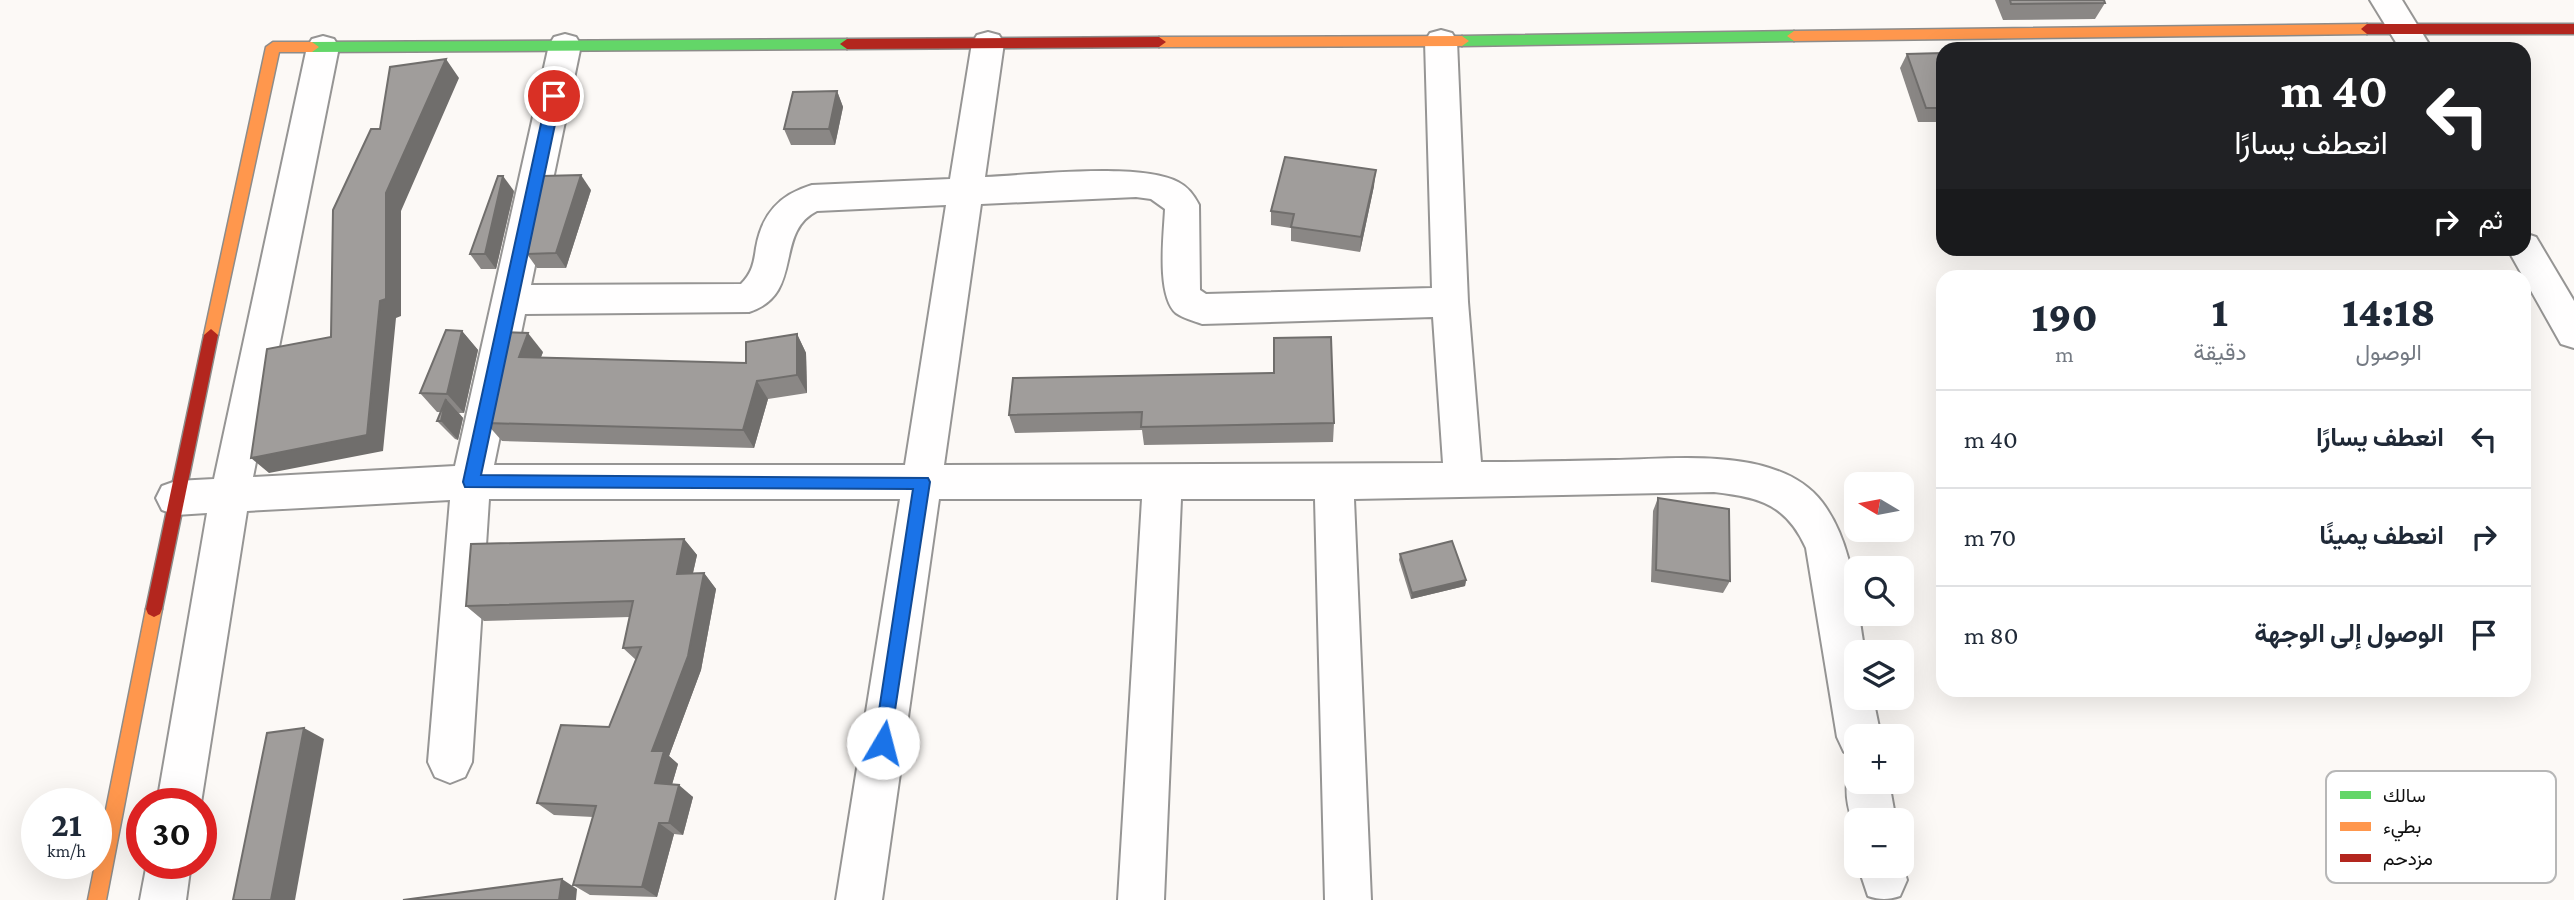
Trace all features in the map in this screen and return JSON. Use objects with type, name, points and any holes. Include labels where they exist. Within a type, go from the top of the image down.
[{"type":"street","points":[[2386,0],[2411,38]]},
{"type":"street","points":[[97,900],[176,498],[273,47],[2411,38],[2574,29]]},
{"type":"street","points":[[1441,41],[1450,302],[1463,478]]},
{"type":"street","points":[[859,900],[988,43]]},
{"type":"street","points":[[450,762],[471,482],[565,45]]},
{"type":"street","points":[[181,788],[230,495],[323,47]]},
{"type":"street","points":[[510,300],[749,298],[761,289],[769,274],[780,221],[786,211],[796,203],[812,198],[1136,184],[1156,186],[1171,192],[1182,205],[1182,291],[1188,302],[1202,309],[1450,302]]},
{"type":"street","points":[[2529,256],[2574,333]]},
{"type":"street","points":[[176,498],[471,482],[1334,482],[1714,475],[1748,479],[1794,498],[1815,520],[1826,548],[1857,724]]},
{"type":"street","points":[[1141,900],[1162,482]]},
{"type":"street","points":[[1334,482],[1348,900]]},
{"type":"street","points":[[163,900],[166,879]]},
{"type":"building","points":[[2010,0],[2104,0],[2105,3],[2011,4]]},
{"type":"building","points":[[1936,53],[1936,108],[1926,108],[1907,54]]},
{"type":"building","points":[[446,59],[386,193],[386,299],[380,301],[367,435],[251,458],[267,349],[331,337],[333,210],[371,129],[380,129],[390,67]]},
{"type":"building","points":[[837,91],[829,129],[784,129],[793,92]]},
{"type":"building","points":[[1285,157],[1376,170],[1361,237],[1291,227],[1294,214],[1271,211]]},
{"type":"building","points":[[581,175],[556,253],[527,254],[543,176]]},
{"type":"building","points":[[498,176],[503,176],[485,254],[470,254]]},
{"type":"building","points":[[446,330],[462,331],[447,394],[420,393]]},
{"type":"building","points":[[505,332],[528,333],[519,357],[746,363],[746,342],[797,334],[797,375],[757,381],[743,430],[486,423]]},
{"type":"building","points":[[1331,337],[1334,423],[1141,427],[1142,412],[1009,415],[1013,378],[1274,373],[1274,338]]},
{"type":"building","points":[[446,399],[441,421],[437,421]]},
{"type":"building","points":[[1658,498],[1729,509],[1730,581],[1656,570]]},
{"type":"building","points":[[684,539],[677,574],[704,573],[688,656],[652,751],[664,751],[655,783],[679,785],[669,823],[659,823],[642,887],[573,885],[596,806],[537,803],[561,725],[609,727],[641,647],[623,648],[633,601],[466,606],[471,544]]},
{"type":"building","points":[[1452,541],[1466,580],[1412,593],[1400,554]]},
{"type":"building","points":[[304,728],[271,900],[233,900],[267,733]]},
{"type":"building","points":[[562,879],[559,900],[403,900]]},
{"type":"traffic: fast","points":[[1462,41],[1794,36]]},
{"type":"traffic: fast","points":[[312,47],[847,44]]},
{"type":"traffic: slow","points":[[1794,36],[2367,29]]},
{"type":"traffic: slow","points":[[1159,42],[1462,41]]},
{"type":"traffic: slow","points":[[211,335],[273,47],[312,47]]},
{"type":"traffic: slow","points":[[97,900],[154,609]]},
{"type":"traffic: jam","points":[[2367,29],[2574,29]]},
{"type":"traffic: jam","points":[[847,44],[1159,42]]},
{"type":"traffic: jam","points":[[154,609],[211,335]]},
{"type":"route","points":[[554,96],[471,482],[922,482],[883,743]]}]
